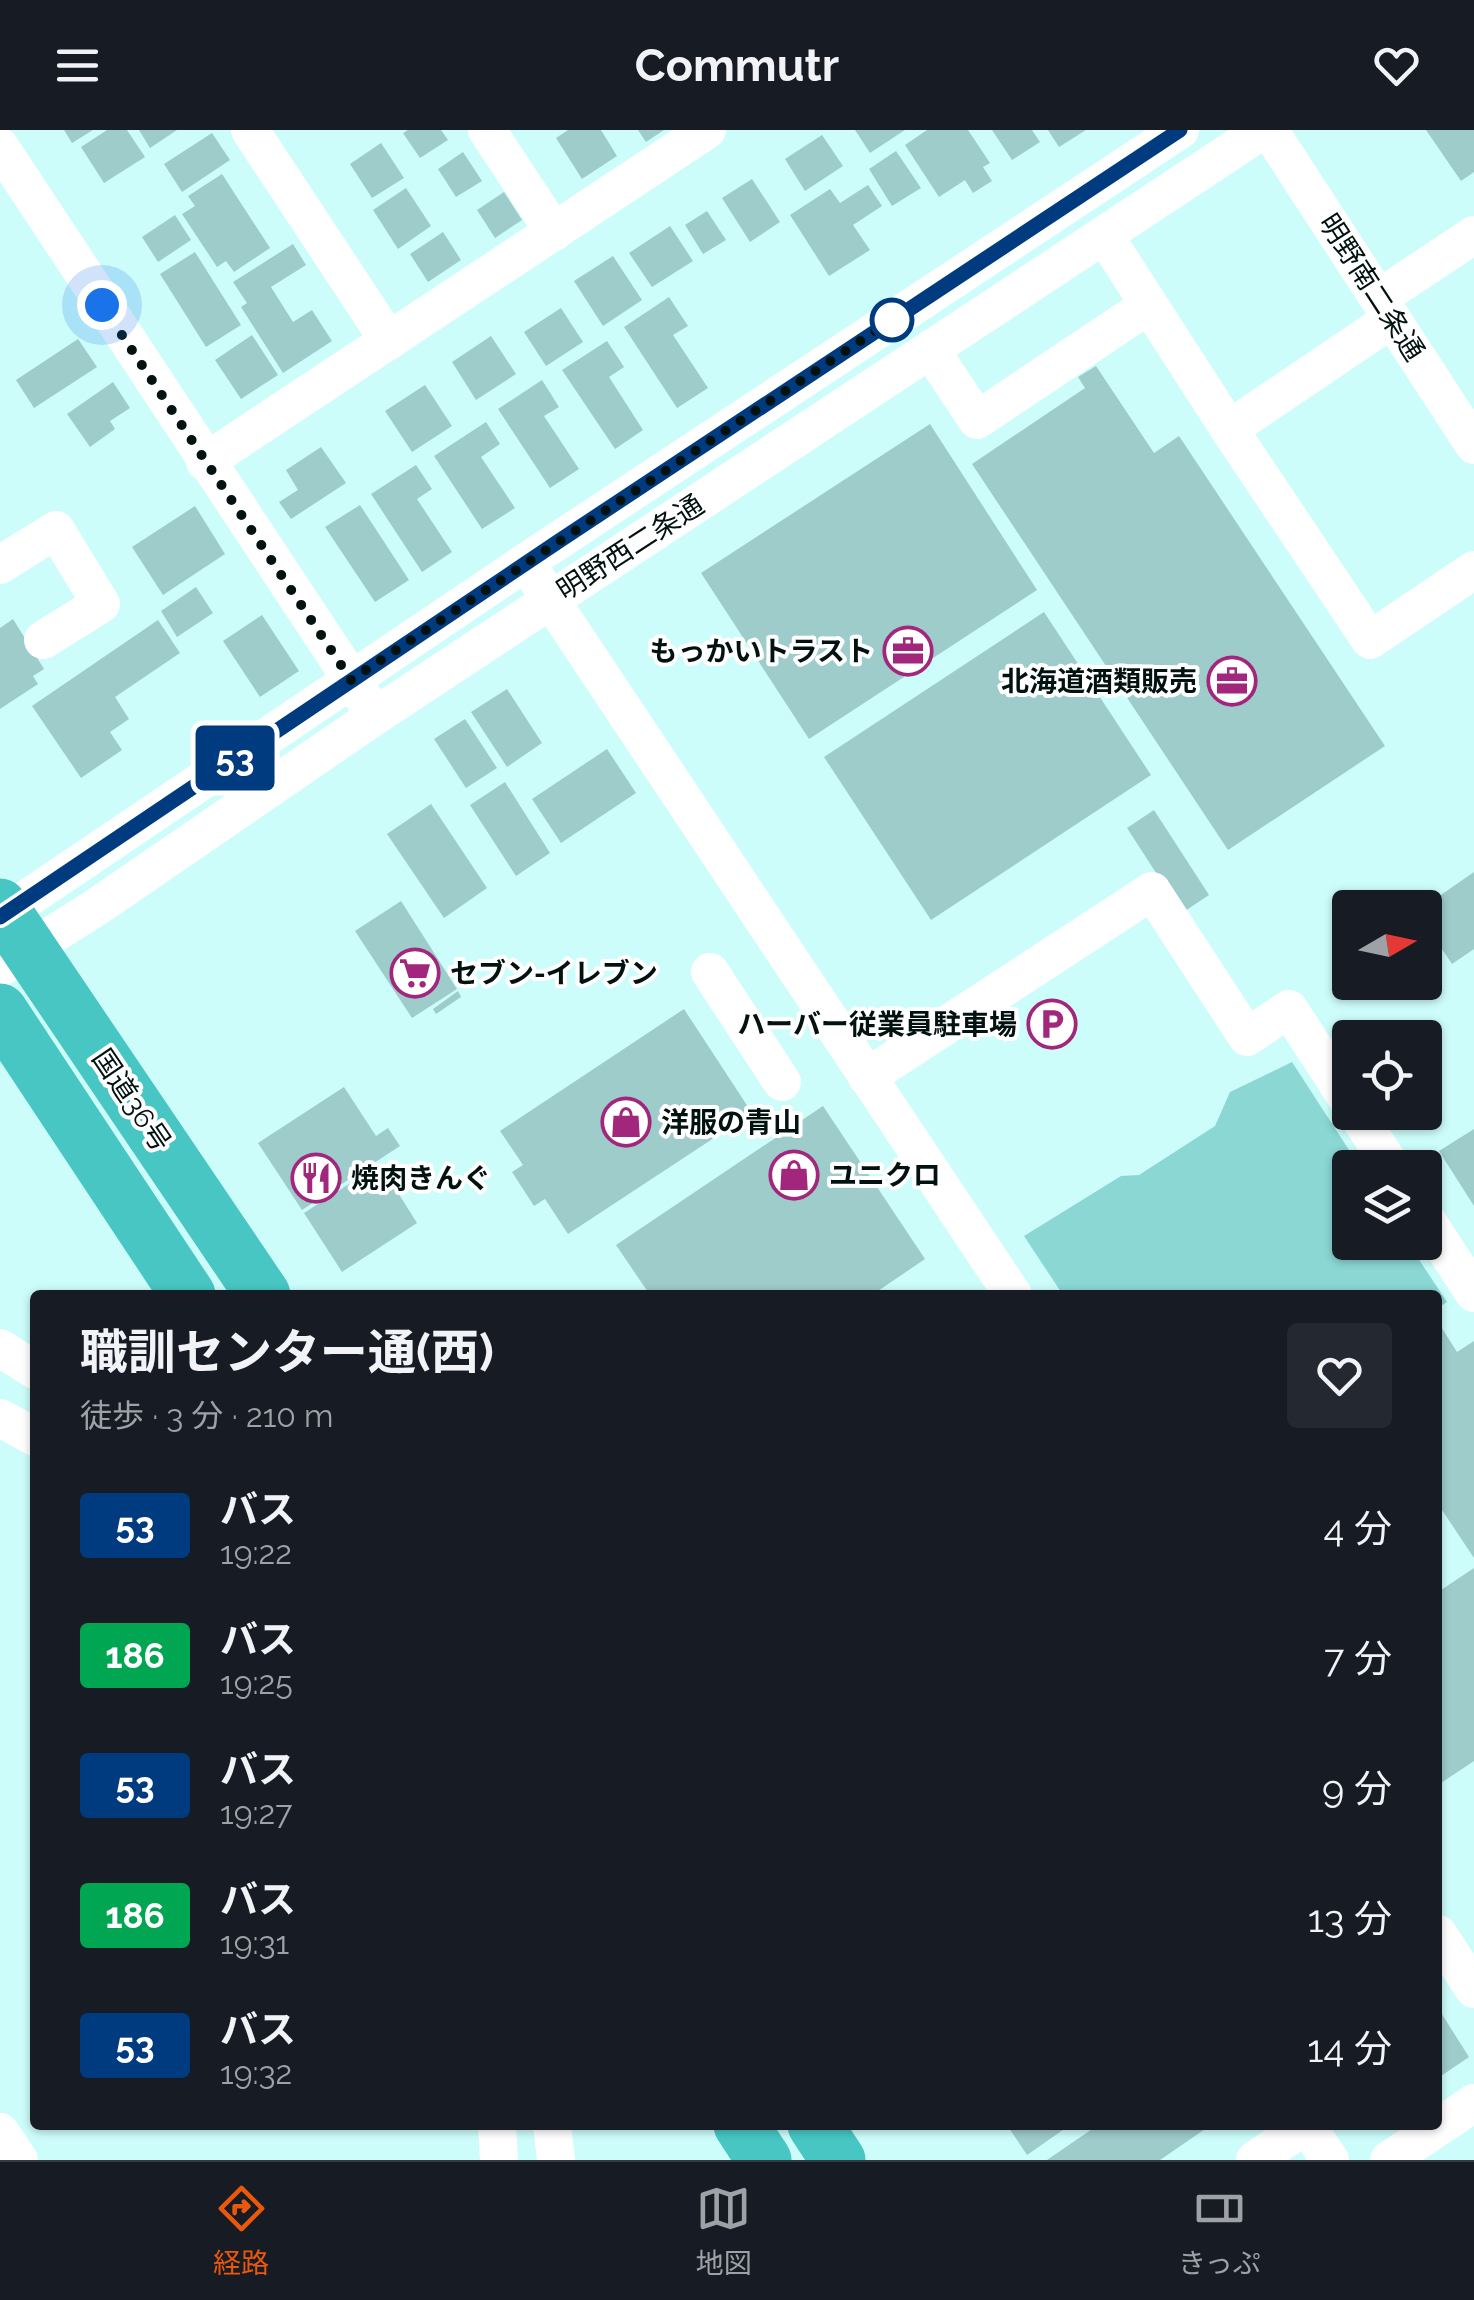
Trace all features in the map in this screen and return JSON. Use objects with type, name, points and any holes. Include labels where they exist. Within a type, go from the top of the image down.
[{"type":"highway","name":"国道36号","points":[[7,931],[259,1290]]},
{"type":"highway","points":[[0,1012],[185,1290]]},
{"type":"highway","points":[[744,2130],[764,2160]]},
{"type":"highway","points":[[818,2130],[838,2160]]},
{"type":"street","points":[[250,130],[389,341]]},
{"type":"street","points":[[487,130],[554,232]]},
{"type":"street","points":[[205,462],[707,130]]},
{"type":"street","name":"明野西二条通","points":[[7,931],[351,680],[1180,130]]},
{"type":"street","name":"明野西二条通","points":[[7,931],[375,716],[1266,130]]},
{"type":"street","name":"明野南二条通","points":[[1266,130],[1474,445]]},
{"type":"street","points":[[0,148],[375,716]]},
{"type":"street","points":[[1104,235],[1370,640],[1474,570]]},
{"type":"street","points":[[1229,430],[1474,235]]},
{"type":"street","points":[[930,349],[977,420],[1149,305]]},
{"type":"street","points":[[0,564],[56,530],[101,604],[42,640]]},
{"type":"street","points":[[526,562],[1010,1290]]},
{"type":"street","points":[[867,1077],[1152,891],[1247,1037],[1289,1009],[1332,1075]]},
{"type":"street","points":[[710,972],[782,1082]]},
{"type":"street","points":[[1442,1244],[1474,1293]]},
{"type":"street","points":[[0,1348],[30,1367]]},
{"type":"street","points":[[0,1418],[30,1434]]},
{"type":"street","points":[[1442,1940],[1474,1989]]},
{"type":"street","points":[[1442,2124],[1474,2103]]},
{"type":"street","points":[[497,2130],[500,2160]]},
{"type":"street","points":[[553,2130],[556,2160]]},
{"type":"street","points":[[1255,2160],[1299,2130]]},
{"type":"street","points":[[1309,2130],[1330,2160]]},
{"type":"street","points":[[1389,2160],[1434,2130]]},
{"type":"street","points":[[0,2132],[18,2160]]},
{"type":"shaded area","points":[[1292,1062],[1332,1124],[1332,1130],[1336,1130],[1349,1150],[1332,1150],[1332,1260],[1419,1260],[1439,1290],[1060,1290],[1024,1236],[1121,1176],[1139,1175],[1215,1126],[1230,1092]]},
{"type":"building","points":[[64,130],[93,130],[72,143]]},
{"type":"building","points":[[107,130],[127,130],[145,157],[104,183],[81,147]]},
{"type":"building","points":[[139,130],[177,130],[150,148]]},
{"type":"building","points":[[441,130],[448,140],[420,158],[403,133]]},
{"type":"building","points":[[568,130],[601,130],[617,156],[582,179],[556,138]]},
{"type":"building","points":[[638,130],[664,130],[646,142]]},
{"type":"building","points":[[855,130],[905,130],[870,153]]},
{"type":"building","points":[[927,130],[968,130],[990,163],[983,167],[992,181],[973,193],[965,180],[939,197],[905,145]]},
{"type":"building","points":[[992,130],[1032,130],[1040,142],[1012,160]]},
{"type":"building","points":[[1048,130],[1086,130],[1059,147]]},
{"type":"building","points":[[1426,130],[1474,130],[1474,172],[1461,181]]},
{"type":"building","points":[[212,133],[230,160],[182,192],[164,164]]},
{"type":"building","points":[[822,135],[843,166],[805,191],[785,159]]},
{"type":"building","points":[[381,143],[404,178],[372,198],[350,164]]},
{"type":"building","points":[[896,151],[921,188],[892,206],[869,169]]},
{"type":"building","points":[[463,152],[482,181],[456,197],[438,169]]},
{"type":"building","points":[[222,174],[270,248],[234,272],[226,261],[217,267],[182,214],[195,206],[188,196]]},
{"type":"building","points":[[752,179],[780,222],[750,242],[722,198]]},
{"type":"building","points":[[868,185],[882,206],[853,225],[870,250],[829,276],[790,215],[830,189],[840,203]]},
{"type":"building","points":[[406,188],[431,226],[398,249],[373,210]]},
{"type":"building","points":[[504,192],[522,220],[495,238],[477,210]]},
{"type":"building","points":[[707,211],[726,240],[703,254],[685,225]]},
{"type":"building","points":[[175,215],[191,240],[158,262],[142,237]]},
{"type":"building","points":[[670,226],[693,261],[652,287],[629,253]]},
{"type":"building","points":[[443,232],[461,260],[428,282],[410,254]]},
{"type":"building","points":[[293,244],[306,265],[271,287],[293,322],[312,310],[332,341],[283,373],[241,307],[247,303],[233,282]]},
{"type":"building","points":[[195,252],[241,325],[206,347],[160,274]]},
{"type":"building","points":[[613,256],[642,300],[603,326],[574,281]]},
{"type":"building","points":[[669,297],[688,326],[673,335],[708,388],[677,408],[624,327]]},
{"type":"building","points":[[561,308],[583,342],[546,366],[524,332]]},
{"type":"building","points":[[252,335],[278,375],[241,399],[215,360]]},
{"type":"building","points":[[491,336],[516,374],[476,400],[452,362]]},
{"type":"building","points":[[78,339],[97,367],[34,408],[16,380]]},
{"type":"building","points":[[607,341],[624,367],[609,377],[643,430],[615,449],[562,370]]},
{"type":"building","points":[[1096,366],[1154,453],[1179,436],[1385,746],[1228,850],[972,464],[1085,388],[1078,377]]},
{"type":"building","points":[[542,380],[559,407],[544,416],[579,469],[550,488],[498,409]]},
{"type":"building","points":[[113,382],[130,408],[110,421],[115,429],[90,447],[67,414]]},
{"type":"building","points":[[425,385],[452,426],[412,452],[385,411]]},
{"type":"building","points":[[486,422],[500,444],[481,457],[515,508],[482,529],[434,456]]},
{"type":"building","points":[[930,424],[1037,590],[809,739],[701,573]]},
{"type":"building","points":[[321,447],[346,483],[291,519],[279,502],[298,490],[286,470]]},
{"type":"building","points":[[416,465],[432,489],[417,499],[452,552],[422,572],[371,494]]},
{"type":"building","points":[[360,505],[409,580],[375,602],[325,527]]},
{"type":"building","points":[[195,506],[225,554],[163,595],[132,547]]},
{"type":"building","points":[[196,587],[213,613],[177,637],[161,611]]},
{"type":"building","points":[[1044,612],[1151,775],[931,920],[824,757]]},
{"type":"building","points":[[262,615],[299,671],[260,697],[223,641]]},
{"type":"building","points":[[13,619],[44,669],[33,676],[38,684],[0,709],[0,628]]},
{"type":"building","points":[[158,620],[180,653],[115,697],[129,719],[110,732],[122,750],[81,778],[32,706]]},
{"type":"building","points":[[507,689],[542,743],[507,767],[471,712]]},
{"type":"building","points":[[465,719],[497,768],[466,788],[434,739]]},
{"type":"building","points":[[607,749],[636,793],[561,843],[532,799]]},
{"type":"building","points":[[505,782],[550,853],[516,876],[470,805]]},
{"type":"building","points":[[431,804],[487,888],[444,918],[387,834]]},
{"type":"building","points":[[1154,810],[1209,895],[1182,913],[1127,828]]},
{"type":"building","points":[[1474,872],[1474,949],[1452,964],[1442,949],[1442,894]]},
{"type":"building","name":"セブン-イレブン","points":[[401,901],[457,989],[412,1018],[355,931]]},
{"type":"building","points":[[458,991],[461,997],[436,1014],[433,1009]]},
{"type":"building","name":"洋服の青山","points":[[684,1009],[752,1113],[568,1234],[545,1199],[534,1206],[512,1172],[523,1165],[500,1131]]},
{"type":"building","name":"焼肉きんぐ","points":[[344,1087],[376,1136],[388,1128],[400,1146],[302,1210],[258,1143]]},
{"type":"building","name":"ユニクロ","points":[[823,1106],[925,1259],[879,1290],[647,1290],[616,1245]]},
{"type":"building","points":[[1474,1129],[1474,1206],[1442,1156],[1441,1150]]},
{"type":"building","points":[[380,1164],[417,1223],[342,1272],[304,1213]]},
{"type":"building","points":[[1442,1328],[1457,1352],[1474,1341],[1474,1558],[1442,1510]]},
{"type":"building","points":[[1474,1568],[1474,1761],[1442,1782],[1442,1589]]},
{"type":"building","points":[[1442,2014],[1469,2057],[1442,2075]]},
{"type":"building","points":[[1010,2130],[1063,2130],[1027,2155]]},
{"type":"building","points":[[1091,2130],[1204,2130],[1160,2160],[1047,2160]]},
{"type":"bus line","name":"53","points":[[0,917],[1180,130]]},
{"type":"place","name":"もっかいトラスト","points":[[908,651]]},
{"type":"place","name":"北海道酒類販売","points":[[1232,681]]},
{"type":"place","name":"セブン-イレブン","points":[[415,973]]},
{"type":"place","name":"ハーバー従業員駐車場","points":[[1052,1024]]},
{"type":"place","name":"洋服の青山","points":[[626,1122]]},
{"type":"place","name":"ユニクロ","points":[[794,1175]]},
{"type":"place","name":"焼肉きんぐ","points":[[316,1178]]},
{"type":"route","points":[[102,305],[351,680],[892,320]]}]
